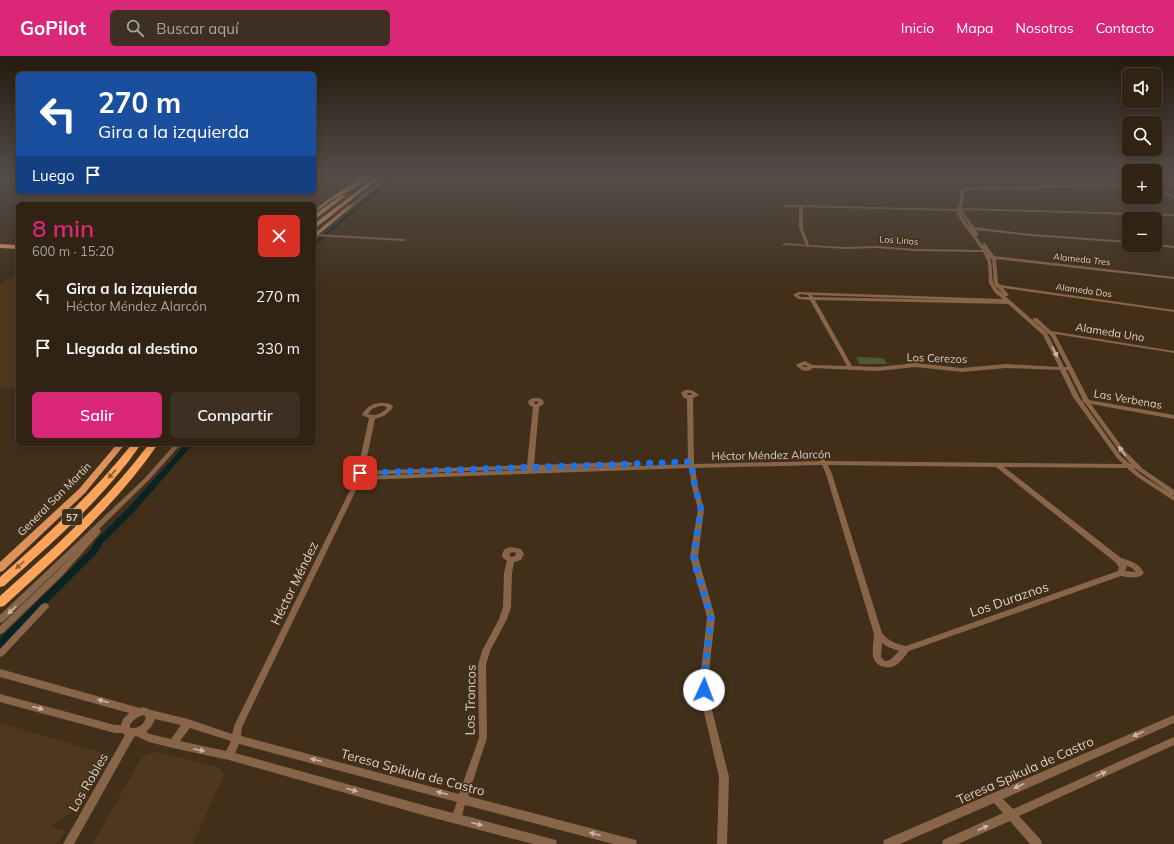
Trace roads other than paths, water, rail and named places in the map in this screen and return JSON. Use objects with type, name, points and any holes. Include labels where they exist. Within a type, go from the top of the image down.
[{"type":"highway","points":[[316,225],[332,213]]},
{"type":"highway","name":"57","points":[[0,583],[89,500],[116,471],[135,446]]},
{"type":"highway","name":"57","points":[[0,603],[90,518],[122,485],[153,446]]},
{"type":"main road","points":[[316,235],[343,213]]},
{"type":"main road","points":[[0,245],[16,246]]},
{"type":"main road","name":"General San Martín","points":[[0,568],[76,496],[119,446]]},
{"type":"street","points":[[801,213],[801,228],[808,246]]},
{"type":"street","points":[[958,213],[991,258],[989,281],[1048,333],[1071,369],[1087,402],[1131,465],[1174,493]]},
{"type":"street","points":[[1121,213],[1174,214]]},
{"type":"street","points":[[970,229],[1122,242]]},
{"type":"street","points":[[316,236],[404,240]]},
{"type":"street","name":"Los Lirios","points":[[793,245],[845,248],[877,247],[911,250],[986,251]]},
{"type":"street","points":[[1162,245],[1174,246]]},
{"type":"street","name":"Alameda Tres","points":[[991,258],[1174,279]]},
{"type":"street","name":"Alameda Dos","points":[[995,287],[1174,312]]},
{"type":"street","points":[[804,296],[1012,302],[1048,333],[1078,400],[1114,452],[1174,499]]},
{"type":"street","points":[[811,296],[850,367]]},
{"type":"street","name":"Alameda Uno","points":[[1048,333],[1174,353]]},
{"type":"street","name":"Los Cerezos","points":[[811,366],[878,369],[915,365],[967,370],[1006,366],[1071,369]]},
{"type":"street","points":[[690,398],[692,464],[695,487],[701,509],[694,552],[694,562],[711,617],[704,675],[704,690],[724,777],[722,844]]},
{"type":"street","name":"Las Verbenas","points":[[1078,400],[1174,417]]},
{"type":"street","points":[[530,469],[536,406]]},
{"type":"street","name":"Héctor Méndez","points":[[229,756],[236,738],[238,727],[359,475],[372,417]]},
{"type":"street","points":[[0,620],[147,479],[176,446]]},
{"type":"street","name":"Héctor Méndez Alarcón","points":[[359,475],[692,464],[824,462],[1131,465]]},
{"type":"street","name":"Los Duraznos","points":[[824,462],[878,634],[879,641],[876,655],[882,664],[888,665],[893,663],[906,649],[1121,573],[1136,575],[1140,574],[1134,565],[1118,560],[997,464]]},
{"type":"street","points":[[0,631],[71,562],[110,515]]},
{"type":"street","name":"Los Troncos","points":[[456,818],[483,738],[482,665],[486,651],[507,607],[508,573],[511,560]]},
{"type":"street","points":[[1118,560],[1123,567],[1121,573]]},
{"type":"street","points":[[0,654],[45,606]]},
{"type":"street","points":[[878,634],[891,645],[906,649]]},
{"type":"street","points":[[0,673],[140,712]]},
{"type":"street","points":[[0,698],[115,729],[131,731],[149,738],[229,756],[552,844]]},
{"type":"street","points":[[131,731],[125,724],[128,719],[140,712]]},
{"type":"street","name":"Teresa Spikula de Castro","points":[[140,712],[146,712],[188,723],[236,738],[632,844]]},
{"type":"street","points":[[131,731],[149,724],[151,718],[150,714]]},
{"type":"street","name":"Teresa Spikula de Castro","points":[[888,844],[1173,720]]},
{"type":"street","points":[[174,744],[188,723]]},
{"type":"street","name":"Los Robles","points":[[68,844],[131,731]]},
{"type":"street","points":[[947,844],[1174,741]]},
{"type":"street","points":[[995,797],[1037,844]]},
{"type":"waterway","points":[[316,243],[351,213]]},
{"type":"waterway","points":[[0,644],[94,551],[99,542],[132,509],[188,446]]}]
